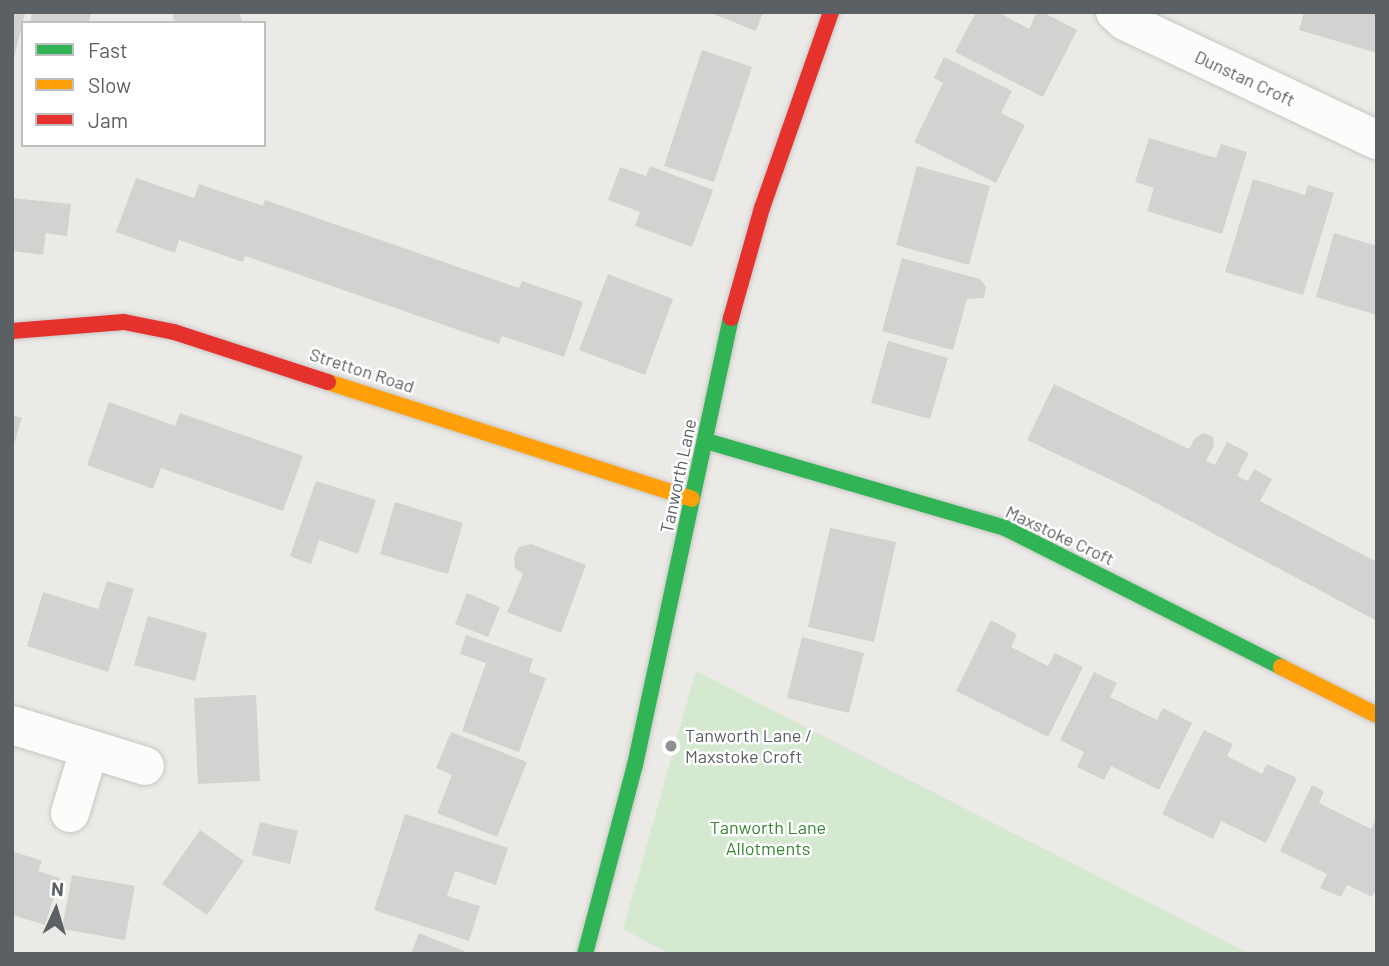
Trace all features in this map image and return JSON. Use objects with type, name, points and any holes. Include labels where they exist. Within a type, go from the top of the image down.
[{"type":"street","name":"Tanworth Lane","points":[[585,954],[635,765],[729,326],[762,208],[831,12]]},
{"type":"street","name":"Dunstan Croft","points":[[1115,12],[1125,21],[1377,140]]},
{"type":"street","name":"Stretton Road","points":[[12,331],[124,322],[174,332],[692,499]]},
{"type":"street","name":"Maxstoke Croft","points":[[706,441],[1005,528],[1377,715]]},
{"type":"street","points":[[12,725],[145,766]]},
{"type":"street","points":[[71,813],[89,750]]},
{"type":"green space","name":"Tanworth Lane Allotments","points":[[696,671],[1250,954],[670,954],[623,929]]},
{"type":"building","points":[[12,12],[25,12],[21,21],[12,62]]},
{"type":"building","points":[[32,12],[91,12],[89,21],[30,21]]},
{"type":"building","points":[[172,12],[239,12],[242,21],[174,21]]},
{"type":"building","points":[[708,12],[763,12],[756,31]]},
{"type":"building","points":[[976,12],[998,12],[1029,29],[1037,12],[1042,12],[1077,30],[1043,97],[955,52]]},
{"type":"building","points":[[1304,12],[1377,12],[1377,53],[1299,30]]},
{"type":"building","points":[[702,50],[752,67],[714,182],[664,166]]},
{"type":"building","points":[[944,57],[1012,91],[1001,113],[1025,125],[996,183],[914,142],[943,83],[934,78]]},
{"type":"building","points":[[1149,138],[1216,158],[1221,144],[1247,152],[1222,234],[1147,211],[1154,188],[1135,182]]},
{"type":"building","points":[[650,166],[713,190],[692,247],[635,226],[640,212],[608,200],[620,167],[646,176]]},
{"type":"building","points":[[917,166],[990,186],[969,265],[896,245]]},
{"type":"building","points":[[136,178],[194,198],[199,184],[263,206],[265,200],[519,288],[522,281],[583,302],[564,357],[502,336],[499,344],[245,256],[243,262],[179,240],[175,253],[116,232]]},
{"type":"building","points":[[1253,179],[1305,195],[1308,185],[1334,193],[1303,295],[1225,272]]},
{"type":"building","points":[[12,198],[71,204],[67,236],[46,233],[43,255],[12,251]]},
{"type":"building","points":[[1334,233],[1377,246],[1377,315],[1316,297]]},
{"type":"building","points":[[902,258],[980,279],[986,287],[984,298],[967,299],[953,350],[882,331]]},
{"type":"building","points":[[608,274],[673,299],[645,375],[579,350]]},
{"type":"building","points":[[888,341],[948,358],[930,419],[871,403]]},
{"type":"building","points":[[1054,384],[1189,449],[1195,438],[1204,433],[1213,437],[1214,445],[1206,461],[1215,465],[1227,442],[1249,453],[1237,476],[1248,481],[1254,469],[1272,479],[1260,501],[1377,562],[1377,621],[1128,488],[1027,440]]},
{"type":"building","points":[[109,402],[175,426],[180,413],[303,456],[283,511],[161,468],[153,489],[87,465]]},
{"type":"building","points":[[12,415],[22,418],[13,447],[12,446]]},
{"type":"building","points":[[316,481],[376,500],[358,554],[319,540],[311,564],[290,556]]},
{"type":"building","points":[[395,502],[463,523],[448,574],[380,554]]},
{"type":"building","points":[[830,528],[896,542],[874,642],[808,627]]},
{"type":"building","points":[[531,544],[586,565],[561,633],[507,612],[523,574],[515,568],[514,557],[519,547]]},
{"type":"building","points":[[107,581],[134,589],[108,672],[27,646],[43,592],[98,609]]},
{"type":"building","points":[[467,593],[500,607],[488,637],[455,624]]},
{"type":"building","points":[[148,616],[207,633],[195,681],[134,665]]},
{"type":"building","points":[[991,620],[1017,634],[1011,647],[1048,666],[1055,653],[1083,667],[1048,737],[956,691]]},
{"type":"building","points":[[466,635],[533,659],[529,672],[546,678],[519,752],[462,731],[486,663],[460,654]]},
{"type":"building","points":[[802,637],[864,653],[849,713],[787,698]]},
{"type":"building","points":[[1094,672],[1117,683],[1110,697],[1157,720],[1163,708],[1192,723],[1159,790],[1111,766],[1104,780],[1077,767],[1084,752],[1060,740]]},
{"type":"building","points":[[256,695],[260,781],[198,784],[194,698]]},
{"type":"building","points":[[1204,730],[1233,744],[1227,756],[1262,774],[1267,764],[1297,778],[1266,843],[1221,821],[1213,839],[1162,814]]},
{"type":"building","points":[[451,732],[527,762],[497,837],[437,813],[452,775],[436,768]]},
{"type":"building","points":[[1312,785],[1324,791],[1319,803],[1371,829],[1377,817],[1377,886],[1372,897],[1347,885],[1341,897],[1320,888],[1327,874],[1280,851]]},
{"type":"building","points":[[405,814],[508,848],[496,885],[455,871],[447,896],[480,906],[469,941],[374,910]]},
{"type":"building","points":[[260,822],[298,831],[290,864],[252,855]]},
{"type":"building","points":[[200,830],[244,861],[207,915],[162,884]]},
{"type":"building","points":[[12,851],[42,861],[38,871],[60,878],[45,925],[12,915]]},
{"type":"building","points":[[72,875],[135,886],[125,940],[62,929]]},
{"type":"building","points":[[419,933],[471,954],[411,954]]},
{"type":"traffic: fast","points":[[585,954],[635,765],[731,318]]},
{"type":"traffic: fast","points":[[706,441],[1005,528],[1281,667]]},
{"type":"traffic: slow","points":[[328,382],[692,499]]},
{"type":"traffic: slow","points":[[1281,667],[1377,715]]},
{"type":"traffic: jam","points":[[731,318],[762,208],[831,12]]},
{"type":"traffic: jam","points":[[12,331],[124,322],[174,332],[328,382]]},
{"type":"place","name":"Tanworth Lane / Maxstoke Croft","points":[[671,746]]}]
